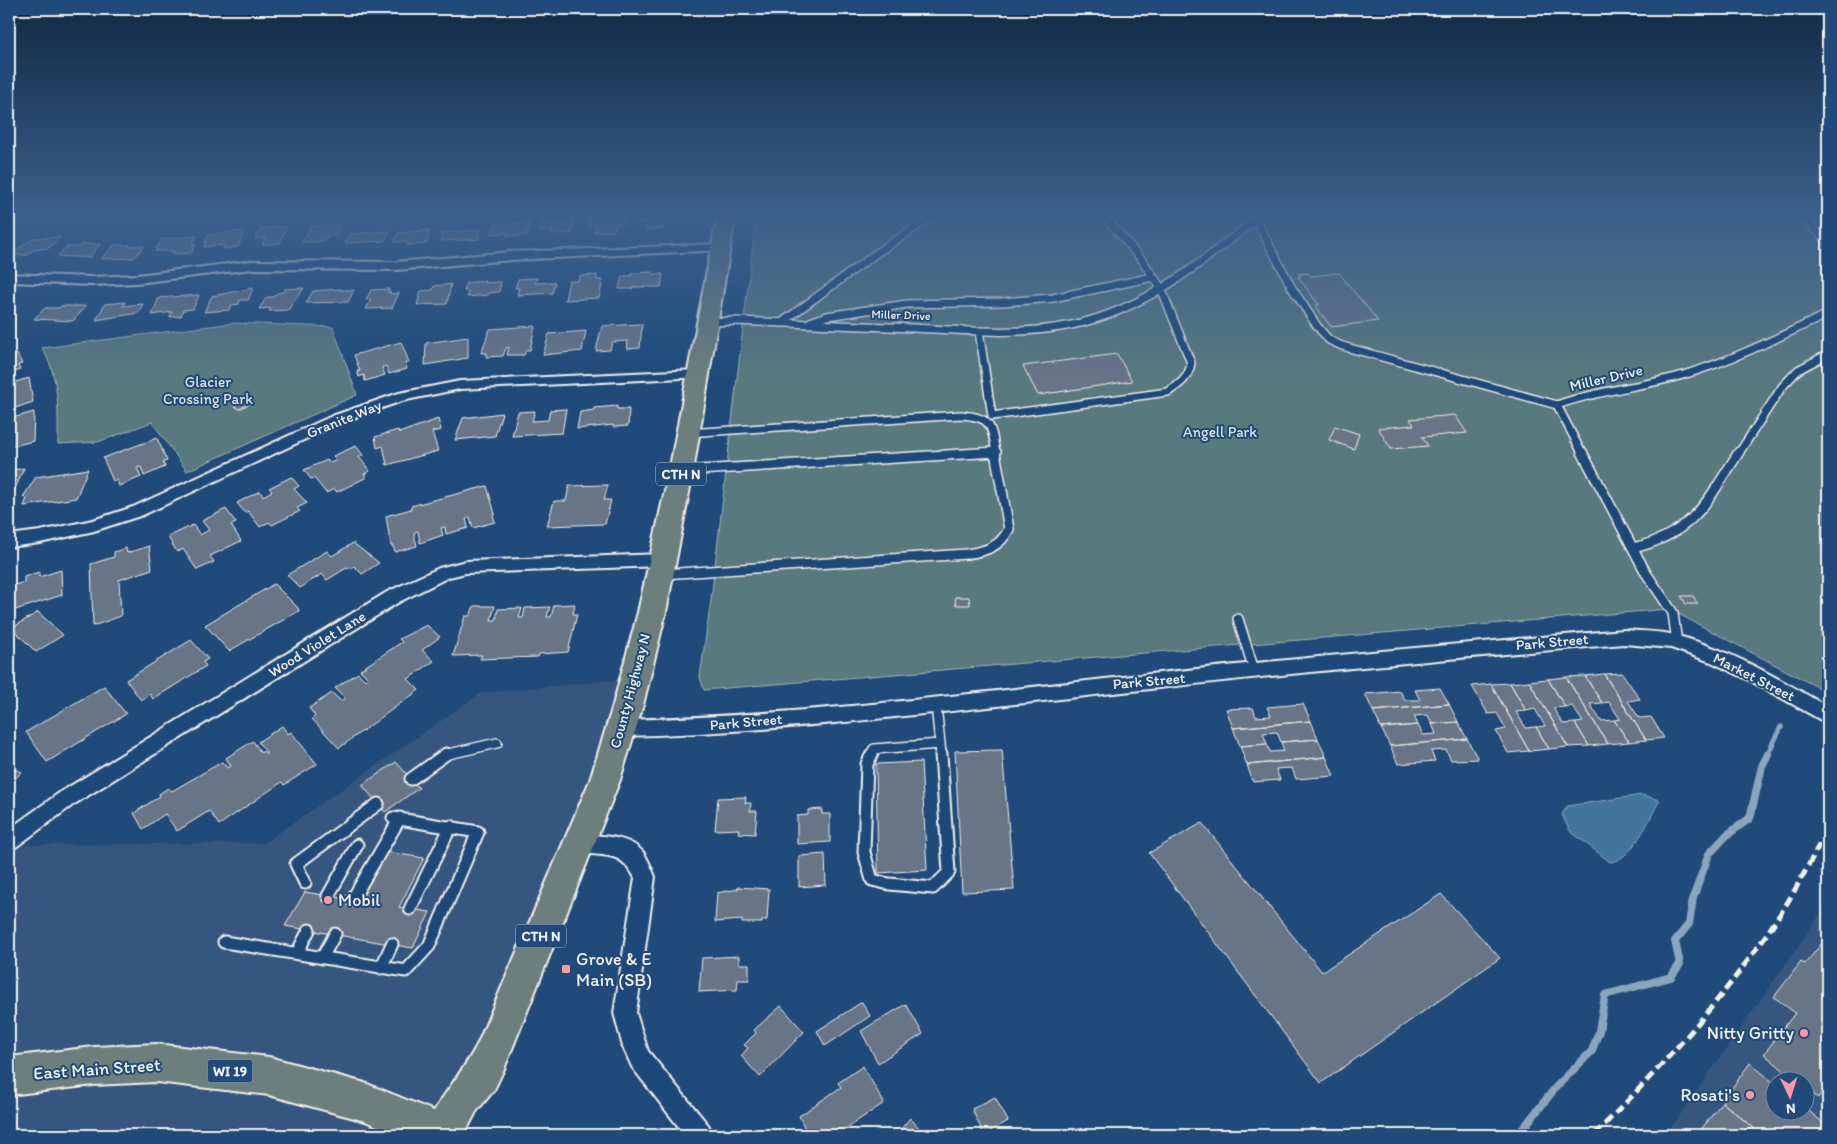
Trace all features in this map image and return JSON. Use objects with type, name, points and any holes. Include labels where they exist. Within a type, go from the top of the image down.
[{"type":"main road","name":"County Highway N","points":[[443,1135],[463,1099],[484,1070],[605,780],[621,728],[661,567],[681,472],[717,270]]},
{"type":"main road","name":"East Main Street","points":[[9,1076],[94,1066],[156,1063],[269,1076],[365,1102],[443,1135]]},
{"type":"street","points":[[9,278],[92,281],[204,270]]},
{"type":"street","name":"Granite Way","points":[[9,541],[94,525],[138,510],[337,419],[399,398],[460,385],[697,374]]},
{"type":"street","name":"Wood Violet Lane","points":[[9,840],[66,798],[393,597],[445,572],[466,567],[504,565],[661,567]]},
{"type":"street","name":"Park Street","points":[[621,728],[704,726],[936,705],[1254,670],[1600,638],[1624,637],[1677,643]]},
{"type":"street","name":"Market Street","points":[[1677,643],[1707,653],[1828,716]]},
{"type":"street","points":[[579,843],[622,848],[635,858],[645,877],[625,1013],[634,1047],[640,1059],[700,1135]]},
{"type":"lane","points":[[781,323],[853,270]]},
{"type":"lane","points":[[979,331],[992,416],[1168,392],[1190,374],[1192,363],[1161,288],[1148,270]]},
{"type":"lane","name":"Miller Drive","points":[[707,322],[735,321],[979,331],[1044,328],[1077,324],[1113,314],[1161,288],[1188,270]]},
{"type":"lane","points":[[1283,270],[1292,288],[1329,340],[1342,346],[1557,405]]},
{"type":"lane","points":[[805,324],[827,316],[907,304],[1002,302],[1053,298],[1153,277]]},
{"type":"lane","name":"Miller Drive","points":[[1677,643],[1673,613],[1646,572],[1557,405],[1576,398],[1682,376],[1724,362],[1828,314]]},
{"type":"lane","points":[[1633,548],[1655,543],[1672,534],[1699,513],[1782,387],[1798,370],[1828,354]]},
{"type":"lane","points":[[661,567],[957,554],[985,551],[1000,544],[1006,538],[1009,529],[992,427],[987,421],[977,416],[962,415],[687,433]]},
{"type":"lane","points":[[681,472],[996,452]]},
{"type":"lane","points":[[1238,619],[1254,670]]},
{"type":"lane","points":[[936,705],[940,744],[949,872],[933,888],[889,884],[872,880],[864,852],[867,764],[874,749],[940,744]]},
{"type":"lane","points":[[411,779],[446,754],[498,743]]},
{"type":"lane","points":[[305,883],[296,864],[378,804]]},
{"type":"lane","points":[[224,942],[406,971],[429,946],[478,832],[397,818],[352,900]]},
{"type":"lane","points":[[410,909],[451,826]]},
{"type":"lane","points":[[328,896],[357,845]]},
{"type":"lane","points":[[297,953],[309,930]]},
{"type":"lane","points":[[322,958],[334,934]]},
{"type":"lane","points":[[381,968],[392,944]]},
{"type":"shaded area","points":[[634,678],[443,1134],[445,1135],[9,1135],[9,845],[264,843],[481,693]]},
{"type":"shaded area","points":[[1642,795],[1660,800],[1633,847],[1618,860],[1610,862],[1570,831],[1562,815],[1567,806]]},
{"type":"shaded area","points":[[1828,903],[1828,1135],[1666,1135]]},
{"type":"green space","name":"Angell Park","points":[[750,270],[1828,270],[1828,676],[1821,689],[1669,609],[704,690],[700,677],[711,600]]},
{"type":"green space","name":"Glacier Crossing Park","points":[[233,323],[333,327],[357,395],[187,471],[152,422],[98,442],[58,444],[58,407],[55,383],[48,359],[42,348]]},
{"type":"building","points":[[653,272],[652,274],[663,274],[661,287],[619,289],[622,276],[631,276],[632,273]]},
{"type":"building","points":[[1308,273],[1311,276],[1339,273],[1378,321],[1331,327],[1315,305],[1319,305],[1298,277],[1301,277],[1298,274]]},
{"type":"building","points":[[597,275],[597,280],[603,280],[599,298],[565,300],[569,281],[578,281],[579,276]]},
{"type":"building","points":[[537,278],[535,282],[538,283],[555,282],[552,293],[517,295],[519,288],[515,288],[518,279]]},
{"type":"building","points":[[485,281],[484,283],[501,282],[499,292],[467,297],[468,291],[464,291],[466,283]]},
{"type":"building","points":[[451,284],[447,304],[417,305],[421,291],[433,290],[434,286]]},
{"type":"building","points":[[253,288],[248,300],[240,300],[239,304],[231,305],[229,310],[204,312],[212,296]]},
{"type":"building","points":[[304,288],[288,310],[269,311],[271,308],[259,309],[267,297],[273,297],[285,289]]},
{"type":"building","points":[[389,289],[387,292],[391,292],[390,294],[399,293],[392,308],[366,309],[371,299],[366,300],[371,290]]},
{"type":"building","points":[[354,290],[348,302],[306,303],[313,291]]},
{"type":"building","points":[[199,295],[193,309],[183,310],[181,316],[170,317],[172,312],[152,315],[159,298]]},
{"type":"building","points":[[125,302],[123,306],[143,304],[138,313],[96,320],[105,304]]},
{"type":"building","points":[[61,306],[86,306],[73,321],[34,319],[45,308],[59,308]]},
{"type":"building","points":[[642,324],[640,348],[627,349],[628,341],[612,342],[610,350],[596,351],[602,326]]},
{"type":"building","points":[[535,326],[530,350],[526,350],[524,355],[507,355],[509,347],[506,348],[503,356],[486,357],[487,353],[481,353],[490,329]]},
{"type":"building","points":[[586,331],[582,351],[543,355],[549,334]]},
{"type":"building","points":[[468,337],[468,358],[425,365],[426,343]]},
{"type":"building","points":[[401,342],[409,362],[405,363],[407,369],[389,374],[386,366],[382,367],[385,375],[365,381],[364,375],[359,377],[357,371],[360,371],[354,355]]},
{"type":"building","points":[[12,351],[14,356],[17,354],[22,364],[18,365],[20,370],[9,374],[9,352]]},
{"type":"building","points":[[1117,354],[1132,381],[1038,395],[1023,366]]},
{"type":"building","points":[[29,378],[33,402],[9,410],[9,384]]},
{"type":"building","points":[[244,398],[251,403],[239,409],[232,404]]},
{"type":"building","points":[[617,406],[617,409],[629,409],[628,426],[613,427],[613,425],[577,429],[580,412],[594,410],[594,408]]},
{"type":"building","points":[[566,409],[562,433],[512,436],[518,412],[535,411],[532,421],[548,420],[550,410]]},
{"type":"building","points":[[34,412],[33,441],[9,447],[9,419]]},
{"type":"building","points":[[502,413],[495,436],[455,440],[463,418]]},
{"type":"building","points":[[1455,415],[1467,433],[1422,437],[1428,446],[1391,449],[1378,428],[1414,425],[1410,419]]},
{"type":"building","points":[[438,419],[441,430],[432,432],[438,451],[387,465],[383,446],[377,448],[375,437],[398,430],[399,433]]},
{"type":"building","points":[[1335,426],[1359,434],[1354,449],[1329,440]]},
{"type":"building","points":[[157,438],[167,461],[163,462],[165,467],[144,476],[141,467],[137,468],[141,477],[119,486],[117,480],[113,481],[103,458]]},
{"type":"building","points":[[356,446],[363,455],[359,457],[370,471],[364,474],[367,477],[337,492],[334,489],[326,493],[314,478],[311,479],[304,470],[327,460],[330,463],[337,460],[333,456]]},
{"type":"building","points":[[24,468],[12,496],[9,497],[9,471]]},
{"type":"building","points":[[88,469],[76,498],[24,506],[28,496],[23,497],[36,477]]},
{"type":"building","points":[[291,477],[299,486],[294,489],[307,503],[297,508],[300,511],[272,525],[269,522],[260,527],[248,511],[245,513],[237,503],[260,491],[263,496],[272,491],[269,488]]},
{"type":"building","points":[[608,485],[604,500],[611,500],[605,524],[547,526],[554,501],[566,501],[569,486]]},
{"type":"building","points":[[487,486],[495,514],[493,515],[495,522],[473,528],[470,517],[466,519],[468,528],[446,534],[445,527],[441,528],[443,535],[420,543],[418,531],[416,531],[414,534],[417,546],[395,552],[393,546],[391,546],[386,516],[411,509],[411,506]]},
{"type":"building","points":[[226,509],[236,523],[231,525],[241,541],[210,556],[214,562],[197,570],[183,549],[177,552],[168,537],[193,525],[200,535],[209,530],[202,521]]},
{"type":"building","points":[[353,543],[379,563],[362,574],[354,566],[350,569],[348,567],[327,580],[322,574],[300,588],[287,575],[327,551],[332,556]]},
{"type":"building","points":[[149,546],[152,569],[119,580],[121,616],[93,626],[91,564],[114,557],[114,552],[126,548],[127,553]]},
{"type":"building","points":[[61,570],[62,595],[9,612],[9,587],[24,582],[24,577],[39,572],[39,577]]},
{"type":"building","points":[[274,584],[299,611],[229,651],[205,625]]},
{"type":"building","points":[[1681,596],[1693,596],[1698,604],[1686,604]]},
{"type":"building","points":[[955,597],[969,597],[970,605],[956,605]]},
{"type":"building","points":[[575,604],[573,614],[577,614],[568,652],[539,654],[538,657],[480,659],[482,655],[453,656],[465,616],[470,616],[474,606],[495,606],[491,620],[496,620],[498,609],[522,608],[519,618],[523,618],[525,608],[550,607],[547,617],[551,617],[554,605]]},
{"type":"building","points":[[38,612],[63,635],[36,652],[12,628]]},
{"type":"building","points":[[427,625],[440,637],[422,650],[434,661],[408,679],[419,690],[339,748],[312,719],[315,716],[309,708],[332,693],[341,701],[345,698],[335,688],[358,673],[365,680],[368,678],[360,670],[402,642],[399,639]]},
{"type":"building","points":[[191,640],[208,659],[203,662],[206,666],[153,699],[150,694],[141,700],[126,680]]},
{"type":"building","points":[[1622,673],[1640,699],[1628,701],[1639,718],[1651,717],[1664,738],[1646,740],[1604,674]]},
{"type":"building","points":[[1604,674],[1646,740],[1629,742],[1614,720],[1620,719],[1609,702],[1602,703],[1585,676]]},
{"type":"building","points":[[1585,676],[1602,703],[1590,704],[1601,721],[1614,720],[1629,742],[1608,744],[1566,677]]},
{"type":"building","points":[[1566,677],[1608,744],[1589,746],[1575,723],[1583,722],[1572,706],[1565,707],[1548,679]]},
{"type":"building","points":[[1548,679],[1565,707],[1553,708],[1563,724],[1575,723],[1589,746],[1568,747],[1529,681]]},
{"type":"building","points":[[1529,681],[1568,747],[1549,749],[1536,727],[1545,726],[1535,709],[1526,711],[1510,683]]},
{"type":"building","points":[[1510,683],[1526,711],[1516,712],[1526,728],[1536,727],[1549,749],[1529,751],[1491,684]]},
{"type":"building","points":[[1491,684],[1529,751],[1508,753],[1496,731],[1506,729],[1497,713],[1488,714],[1472,686]]},
{"type":"building","points":[[104,686],[126,714],[47,762],[26,732]]},
{"type":"building","points":[[1440,688],[1449,704],[1373,711],[1365,694],[1400,691],[1405,700],[1420,700],[1415,690]]},
{"type":"building","points":[[1303,704],[1311,721],[1233,728],[1226,709],[1253,708],[1256,717],[1271,716],[1267,707]]},
{"type":"building","points":[[1449,704],[1458,722],[1432,724],[1428,715],[1414,716],[1418,725],[1381,728],[1373,711]]},
{"type":"building","points":[[1311,721],[1318,739],[1281,742],[1277,732],[1263,733],[1267,744],[1240,746],[1233,728]]},
{"type":"building","points":[[1458,722],[1467,739],[1390,746],[1381,728],[1418,725],[1423,735],[1436,734],[1432,724]]},
{"type":"building","points":[[282,726],[288,734],[291,732],[317,764],[284,785],[282,782],[219,825],[209,811],[177,831],[165,814],[143,829],[134,813],[160,796],[159,794],[168,788],[172,791],[222,762],[227,768],[231,766],[226,758],[253,741],[261,753],[263,751],[266,754],[258,742]]},
{"type":"building","points":[[1318,739],[1326,757],[1247,765],[1240,746],[1267,744],[1270,752],[1284,751],[1281,742]]},
{"type":"building","points":[[1467,739],[1478,759],[1451,760],[1446,750],[1431,751],[1435,761],[1398,764],[1390,746]]},
{"type":"building","points":[[1002,750],[1014,890],[962,892],[955,751]]},
{"type":"building","points":[[1326,757],[1334,776],[1296,779],[1292,768],[1276,769],[1280,780],[1253,782],[1247,765]]},
{"type":"building","points":[[9,762],[15,765],[12,768],[22,772],[9,784]]},
{"type":"building","points":[[396,762],[419,788],[385,812],[362,785]]},
{"type":"building","points":[[921,762],[927,870],[878,873],[876,764]]},
{"type":"building","points":[[746,797],[745,803],[751,803],[750,811],[757,811],[755,834],[738,833],[739,829],[715,830],[718,798]]},
{"type":"building","points":[[822,809],[822,814],[830,814],[830,842],[797,844],[797,816],[808,815],[808,810]]},
{"type":"building","points":[[1202,823],[1322,972],[1441,894],[1500,958],[1321,1083],[1149,853]]},
{"type":"building","name":"Mobil","points":[[386,852],[424,858],[399,907],[430,912],[413,948],[285,926],[305,892],[359,901]]},
{"type":"building","points":[[825,854],[826,885],[799,887],[799,856]]},
{"type":"building","points":[[738,887],[769,889],[767,920],[762,920],[762,923],[742,923],[742,920],[715,922],[717,893],[738,889]]},
{"type":"building","name":"Nitty Gritty","points":[[1827,937],[1828,1084],[1818,1098],[1814,1095],[1814,1072],[1786,1072],[1764,1054],[1795,1013],[1774,997],[1801,962],[1805,964]]},
{"type":"building","points":[[739,956],[739,964],[749,964],[749,980],[738,980],[737,990],[699,992],[702,958]]},
{"type":"building","points":[[862,1002],[870,1016],[825,1046],[817,1031]]},
{"type":"building","points":[[906,1004],[923,1034],[878,1063],[861,1031]]},
{"type":"building","points":[[781,1006],[804,1032],[760,1077],[741,1056],[748,1048],[744,1045],[756,1033],[754,1030]]},
{"type":"building","name":"Rosati's","points":[[1750,1063],[1764,1075],[1764,1122],[1814,1122],[1814,1115],[1827,1126],[1821,1135],[1762,1135],[1722,1102]]},
{"type":"building","points":[[863,1066],[884,1103],[836,1135],[808,1135],[799,1116],[841,1087],[838,1083]]},
{"type":"building","points":[[995,1097],[1008,1121],[984,1135],[972,1109]]},
{"type":"building","points":[[1722,1102],[1762,1135],[1697,1135]]},
{"type":"building","points":[[910,1118],[926,1135],[896,1135]]},
{"type":"waterway","points":[[1767,755],[1781,727]]},
{"type":"waterway","points":[[1518,1135],[1556,1087],[1592,1051],[1599,1031],[1605,995],[1671,977],[1680,964],[1675,941],[1689,924],[1693,898],[1709,854],[1727,835],[1750,818],[1762,766],[1768,754]]},
{"type":"railway","points":[[1594,1135],[1670,1055],[1740,971],[1788,901],[1828,828]]},
{"type":"place","name":"Mobil","points":[[328,900]]},
{"type":"place","name":"Grove & E Main (SB)","points":[[566,969]]},
{"type":"place","name":"Nitty Gritty","points":[[1804,1033]]},
{"type":"place","name":"Rosati's","points":[[1750,1095]]}]
